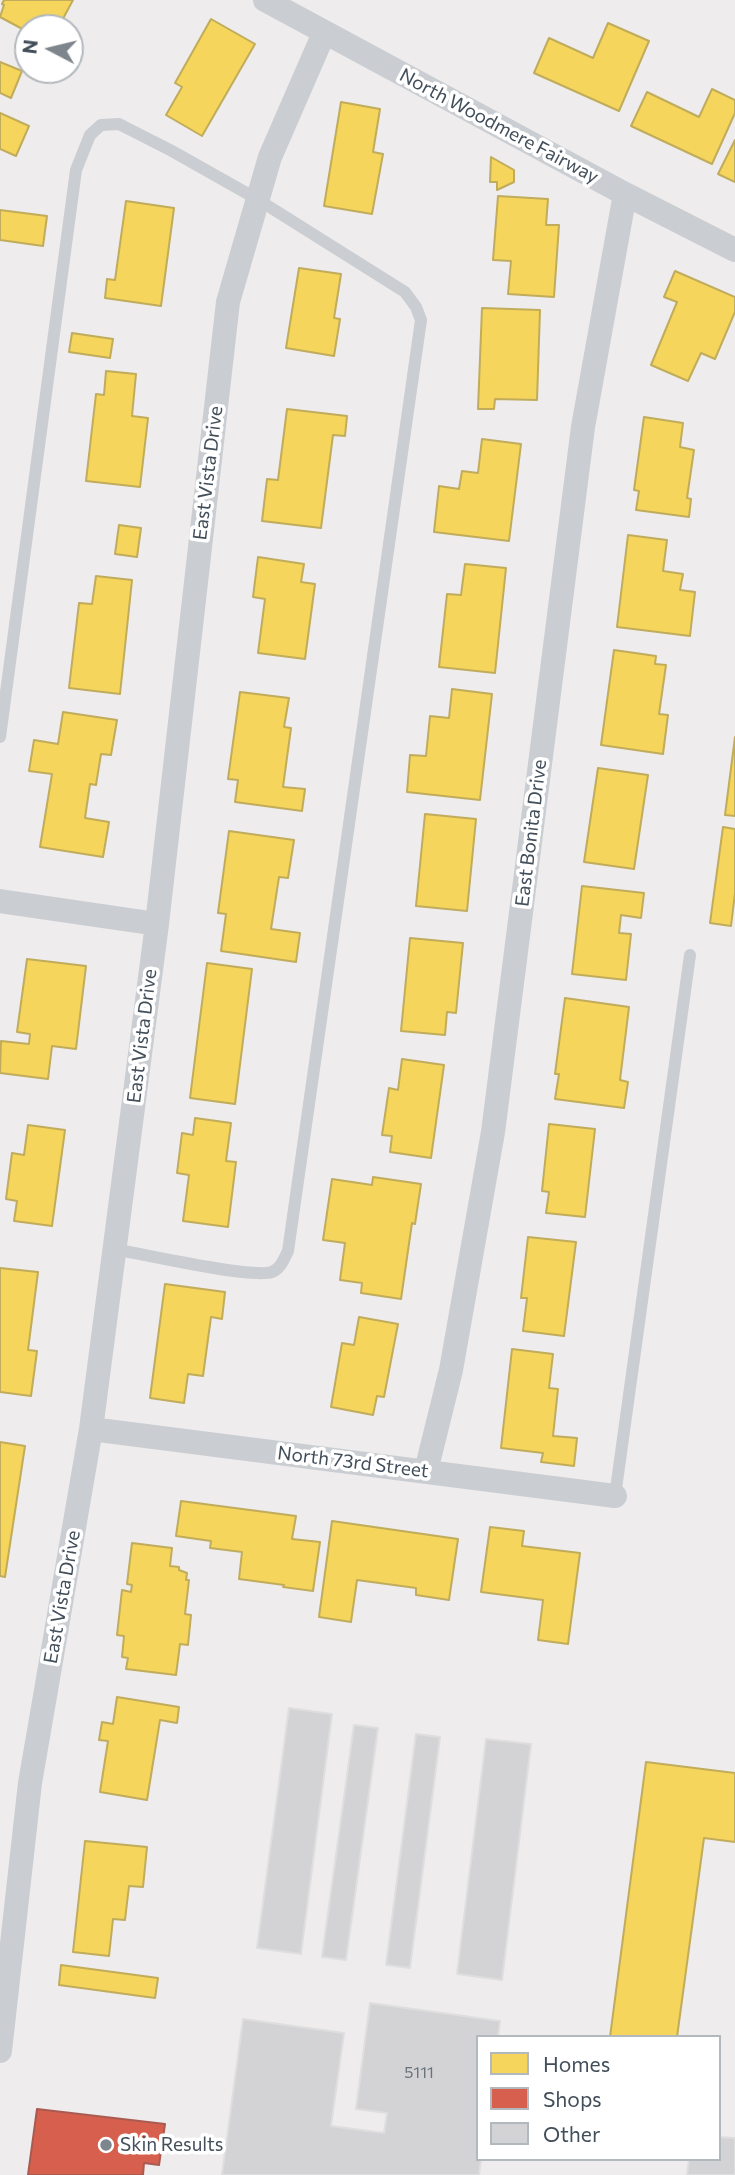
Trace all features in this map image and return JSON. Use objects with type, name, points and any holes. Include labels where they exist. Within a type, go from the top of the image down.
[{"type":"street","name":"North Woodmere Fairway","points":[[265,0],[625,194],[735,250]]},
{"type":"street","name":"East Vista Drive","points":[[0,2051],[30,1783],[91,1429],[157,923],[228,302],[270,157],[324,33]]},
{"type":"street","name":"East Bonita Drive","points":[[426,1471],[451,1370],[493,1132],[583,427],[625,194]]},
{"type":"street","points":[[0,901],[157,923]]},
{"type":"street","name":"North 73rd Street","points":[[91,1429],[615,1496]]},
{"type":"lane","points":[[0,737],[76,170],[90,135],[101,125],[119,124],[257,199],[405,292],[416,307],[421,320],[288,1251],[279,1268],[269,1273],[245,1273],[114,1249]]},
{"type":"lane","points":[[615,1496],[690,955]]},
{"type":"building: Homes","points":[[4,0],[73,0],[66,14],[14,14],[14,24],[0,17],[4,5]]},
{"type":"building: Homes","points":[[211,19],[255,44],[202,136],[166,115],[182,87],[175,83]]},
{"type":"building: Homes","points":[[608,23],[649,41],[619,111],[534,73],[549,38],[593,58]]},
{"type":"building: Homes","points":[[0,62],[14,68],[14,84],[17,84],[11,98],[0,93]]},
{"type":"building: Homes","points":[[712,89],[735,100],[735,113],[712,164],[631,126],[647,92],[699,117]]},
{"type":"building: Homes","points":[[341,102],[380,109],[373,152],[383,154],[372,214],[324,206]]},
{"type":"building: Homes","points":[[0,113],[29,126],[16,156],[0,149]]},
{"type":"building: Homes","points":[[735,140],[735,182],[718,174]]},
{"type":"building: Homes","points":[[491,157],[514,170],[514,182],[497,190],[497,182],[490,182]]},
{"type":"building: Homes","points":[[498,196],[548,199],[546,225],[559,225],[554,297],[508,294],[511,261],[493,260]]},
{"type":"building: Homes","points":[[126,201],[174,208],[161,306],[105,298],[107,279],[115,280]]},
{"type":"building: Homes","points":[[0,210],[47,216],[43,246],[0,240]]},
{"type":"building: Homes","points":[[299,268],[341,274],[334,318],[340,319],[334,356],[286,348]]},
{"type":"building: Homes","points":[[675,271],[735,297],[735,312],[715,359],[701,353],[688,381],[651,365],[677,302],[664,297]]},
{"type":"building: Homes","points":[[482,308],[540,310],[537,400],[495,399],[494,409],[478,409]]},
{"type":"building: Homes","points":[[72,333],[113,339],[110,358],[69,352]]},
{"type":"building: Homes","points":[[106,371],[136,374],[132,416],[148,418],[140,487],[86,481],[96,394],[104,395]]},
{"type":"building: Homes","points":[[287,409],[347,416],[345,436],[333,435],[321,528],[262,521],[267,479],[278,480]]},
{"type":"building: Homes","points":[[644,417],[683,423],[680,447],[694,450],[687,498],[691,499],[689,517],[636,510],[639,491],[634,490]]},
{"type":"building: Homes","points":[[482,439],[521,444],[509,541],[434,532],[439,486],[459,489],[462,471],[478,473]]},
{"type":"building: Homes","points":[[119,525],[141,528],[137,557],[115,554]]},
{"type":"building: Homes","points":[[628,535],[667,540],[663,571],[683,574],[680,590],[695,592],[690,636],[617,627]]},
{"type":"building: Homes","points":[[258,557],[304,564],[301,582],[315,584],[305,659],[258,653],[265,599],[253,597]]},
{"type":"building: Homes","points":[[465,564],[506,568],[495,673],[439,667],[447,594],[461,595]]},
{"type":"building: Homes","points":[[96,576],[132,580],[120,694],[69,688],[79,603],[92,604]]},
{"type":"building: Homes","points":[[614,650],[656,656],[655,664],[666,665],[659,714],[668,715],[663,754],[601,745]]},
{"type":"building: Homes","points":[[452,689],[492,694],[480,800],[407,792],[410,755],[426,756],[430,716],[449,718]]},
{"type":"building: Homes","points":[[240,692],[289,698],[284,727],[291,728],[283,787],[305,789],[302,811],[235,802],[238,780],[228,779]]},
{"type":"building: Homes","points":[[63,712],[117,720],[111,755],[101,754],[96,785],[90,784],[85,818],[109,822],[103,857],[40,847],[52,774],[29,771],[34,740],[58,744]]},
{"type":"building: Homes","points":[[735,737],[735,816],[725,815]]},
{"type":"building: Homes","points":[[598,768],[648,775],[634,869],[584,862]]},
{"type":"building: Homes","points":[[425,814],[476,819],[467,911],[416,906]]},
{"type":"building: Homes","points":[[723,827],[735,829],[735,893],[731,926],[710,923]]},
{"type":"building: Homes","points":[[229,831],[294,840],[288,878],[279,877],[271,929],[300,933],[296,962],[221,951],[226,914],[218,913]]},
{"type":"building: Homes","points":[[582,886],[644,893],[641,918],[621,915],[619,933],[631,934],[626,980],[572,974]]},
{"type":"building: Homes","points":[[410,938],[463,943],[456,1013],[447,1012],[445,1035],[401,1031]]},
{"type":"building: Homes","points":[[27,959],[86,966],[76,1049],[52,1046],[48,1079],[0,1073],[1,1041],[29,1044],[30,1034],[17,1032]]},
{"type":"building: Homes","points":[[207,963],[252,969],[235,1104],[190,1098]]},
{"type":"building: Homes","points":[[565,998],[629,1007],[620,1080],[628,1082],[624,1108],[555,1099],[559,1074],[555,1074]]},
{"type":"building: Homes","points":[[402,1059],[444,1065],[431,1158],[390,1152],[392,1136],[382,1135],[389,1088],[398,1090]]},
{"type":"building: Homes","points":[[195,1118],[231,1123],[226,1161],[236,1162],[228,1227],[183,1221],[189,1175],[177,1173],[182,1133],[193,1135]]},
{"type":"building: Homes","points":[[549,1124],[595,1129],[585,1217],[546,1213],[549,1192],[542,1191]]},
{"type":"building: Homes","points":[[28,1125],[65,1130],[52,1226],[14,1221],[17,1201],[6,1199],[12,1153],[24,1155]]},
{"type":"building: Homes","points":[[373,1177],[421,1184],[415,1224],[412,1223],[401,1299],[361,1293],[362,1283],[340,1280],[345,1243],[323,1240],[332,1179],[372,1185]]},
{"type":"building: Homes","points":[[528,1237],[576,1242],[564,1336],[523,1331],[527,1298],[521,1298]]},
{"type":"building: Homes","points":[[0,1268],[38,1272],[28,1350],[37,1351],[31,1396],[0,1392]]},
{"type":"building: Homes","points":[[165,1284],[225,1292],[222,1319],[211,1317],[203,1376],[188,1374],[184,1403],[150,1398]]},
{"type":"building: Homes","points":[[359,1317],[398,1324],[384,1397],[377,1396],[373,1415],[331,1407],[342,1343],[354,1345]]},
{"type":"building: Homes","points":[[512,1349],[553,1354],[549,1388],[558,1389],[553,1436],[577,1438],[574,1466],[541,1462],[543,1453],[501,1448]]},
{"type":"building: Homes","points":[[0,1442],[25,1446],[5,1577],[0,1576]]},
{"type":"building: Homes","points":[[181,1501],[296,1516],[292,1539],[320,1542],[313,1591],[239,1579],[242,1552],[210,1548],[211,1541],[176,1536]]},
{"type":"building: Homes","points":[[332,1521],[458,1539],[449,1600],[416,1595],[416,1588],[357,1580],[351,1622],[319,1617]]},
{"type":"building: Homes","points":[[490,1527],[524,1531],[522,1546],[580,1553],[568,1644],[538,1640],[543,1600],[481,1592]]},
{"type":"building: Homes","points":[[132,1543],[172,1548],[170,1566],[179,1567],[179,1570],[187,1573],[186,1580],[189,1580],[185,1614],[191,1615],[188,1645],[180,1644],[176,1675],[126,1669],[128,1658],[122,1657],[124,1636],[117,1635],[122,1590],[131,1592],[132,1585],[127,1584]]},
{"type":"building: Homes","points":[[117,1697],[179,1707],[177,1723],[160,1720],[147,1800],[100,1792],[108,1741],[99,1740],[102,1722],[113,1724]]},
{"type":"building: Homes","points":[[646,1762],[735,1773],[735,1842],[704,1838],[677,2035],[610,2035]]},
{"type":"building: Homes","points":[[85,1841],[147,1847],[143,1887],[129,1886],[125,1920],[113,1919],[109,1956],[73,1952]]},
{"type":"building: Homes","points":[[61,1965],[158,1978],[155,1998],[59,1985]]},
{"type":"building: Shops","points":[[37,2109],[165,2124],[159,2165],[144,2163],[143,2175],[28,2175]]},
{"type":"building: Other","points":[[289,1708],[332,1714],[301,1954],[257,1948]]},
{"type":"building: Other","points":[[354,1725],[378,1728],[346,1960],[322,1957]]},
{"type":"building: Other","points":[[416,1734],[440,1737],[410,1968],[386,1965]]},
{"type":"building: Other","points":[[486,1739],[531,1744],[502,1980],[457,1974]]},
{"type":"building: Other","points":[[370,2003],[500,2021],[498,2035],[476,2035],[476,2161],[481,2161],[479,2175],[222,2175],[243,2019],[344,2033],[331,2126],[384,2133],[387,2113],[356,2109]]},
{"type":"building: Other","points":[[721,2137],[735,2138],[735,2175],[687,2175],[689,2161],[721,2161]]},
{"type":"place","name":"Skin Results","points":[[106,2145]]}]
